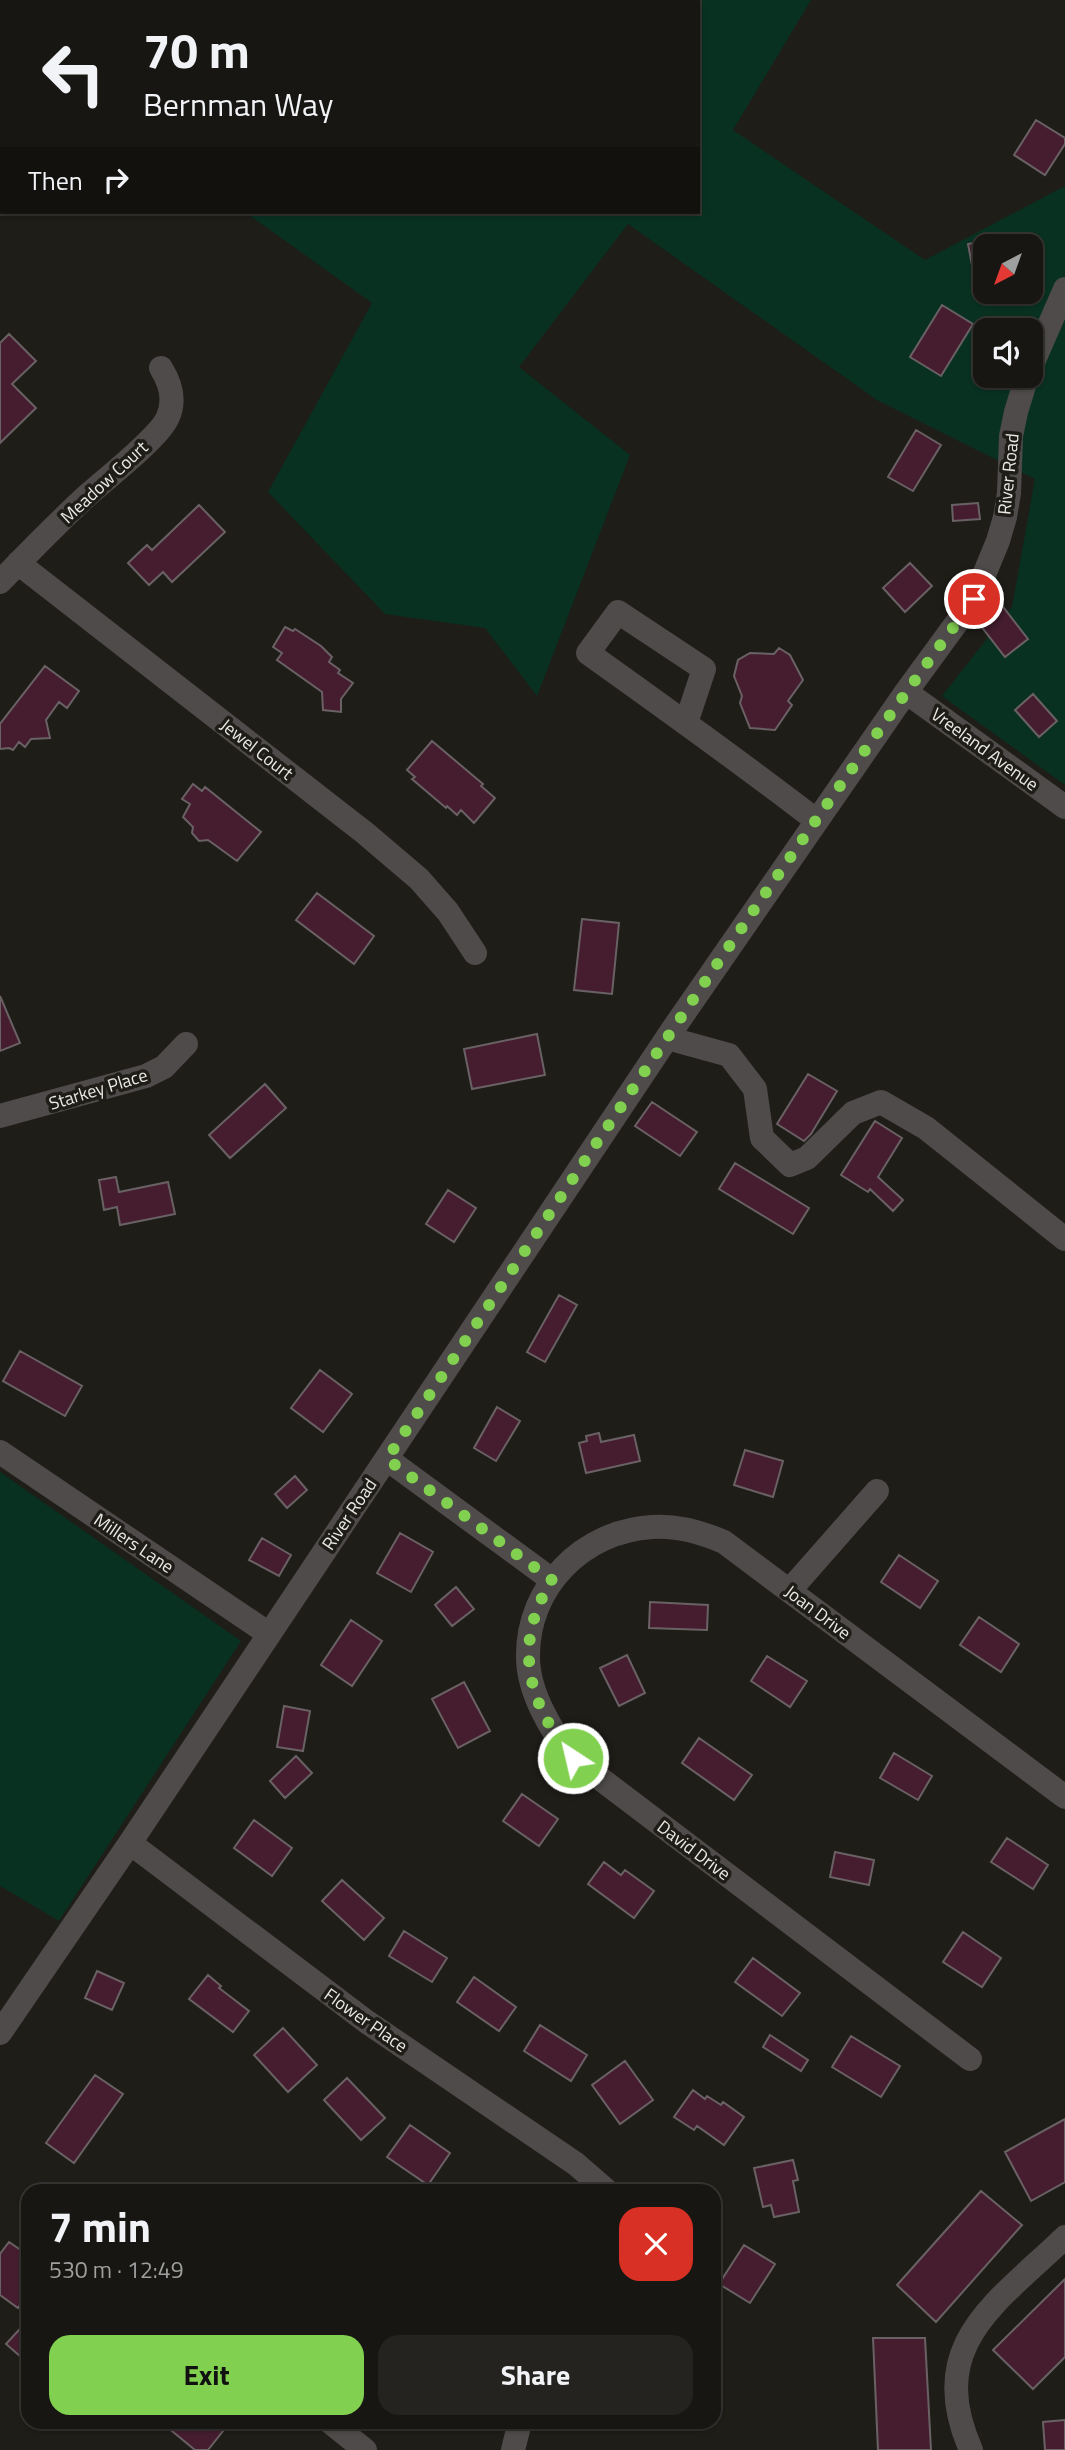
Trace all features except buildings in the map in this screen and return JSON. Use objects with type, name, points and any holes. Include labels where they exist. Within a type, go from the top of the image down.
[{"type":"street","points":[[1043,339],[1065,289]]},
{"type":"street","name":"Meadow Court","points":[[0,582],[166,421],[173,403],[169,381],[162,368]]},
{"type":"street","name":"River Road","points":[[0,2033],[130,1843],[667,1038],[906,692],[974,599],[998,541],[1009,493],[1011,436],[1023,388]]},
{"type":"street","name":"Jewel Court","points":[[18,563],[419,879],[448,912],[475,953]]},
{"type":"street","points":[[686,723],[704,669],[618,612],[588,653],[817,821]]},
{"type":"street","name":"Vreeland Avenue","points":[[906,692],[1065,807]]},
{"type":"street","points":[[667,1038],[729,1055],[755,1089],[762,1138],[790,1166],[807,1158],[853,1113],[881,1102],[926,1128],[1065,1239]]},
{"type":"street","name":"Starkey Place","points":[[0,1116],[122,1085],[146,1076],[164,1067],[186,1044]]},
{"type":"street","name":"Millers Lane","points":[[0,1452],[269,1634]]},
{"type":"street","points":[[387,1459],[552,1580]]},
{"type":"street","points":[[790,1590],[877,1491]]},
{"type":"street","name":"Joan Drive","points":[[552,1580],[572,1558],[615,1534],[652,1527],[701,1532],[724,1542],[790,1590],[1065,1797]]},
{"type":"street","name":"David Drive","points":[[552,1580],[541,1597],[532,1620],[529,1632],[529,1670],[541,1705],[558,1738],[573,1758],[970,2059]]},
{"type":"street","name":"Flower Place","points":[[130,1843],[367,2022],[576,2164],[599,2184]]},
{"type":"street","points":[[971,2450],[955,2398],[956,2373],[962,2349],[982,2317],[1065,2236]]},
{"type":"street","points":[[339,2429],[365,2450]]},
{"type":"street","points":[[513,2450],[518,2429]]},
{"type":"green space","points":[[700,0],[811,0],[733,130],[925,260],[973,235],[973,304],[1043,304],[1043,234],[974,234],[1065,186],[1065,785],[942,696],[1012,607],[1035,479],[877,400],[628,224],[519,367],[630,455],[537,696],[485,628],[385,614],[268,492],[372,303],[248,214],[700,214]]},
{"type":"green space","points":[[0,1472],[241,1641],[59,1921],[0,1886]]},
{"type":"route","points":[[573,1758],[558,1738],[541,1705],[529,1670],[529,1632],[532,1620],[541,1597],[552,1580],[387,1459],[673,1029],[906,692],[974,599]]}]
